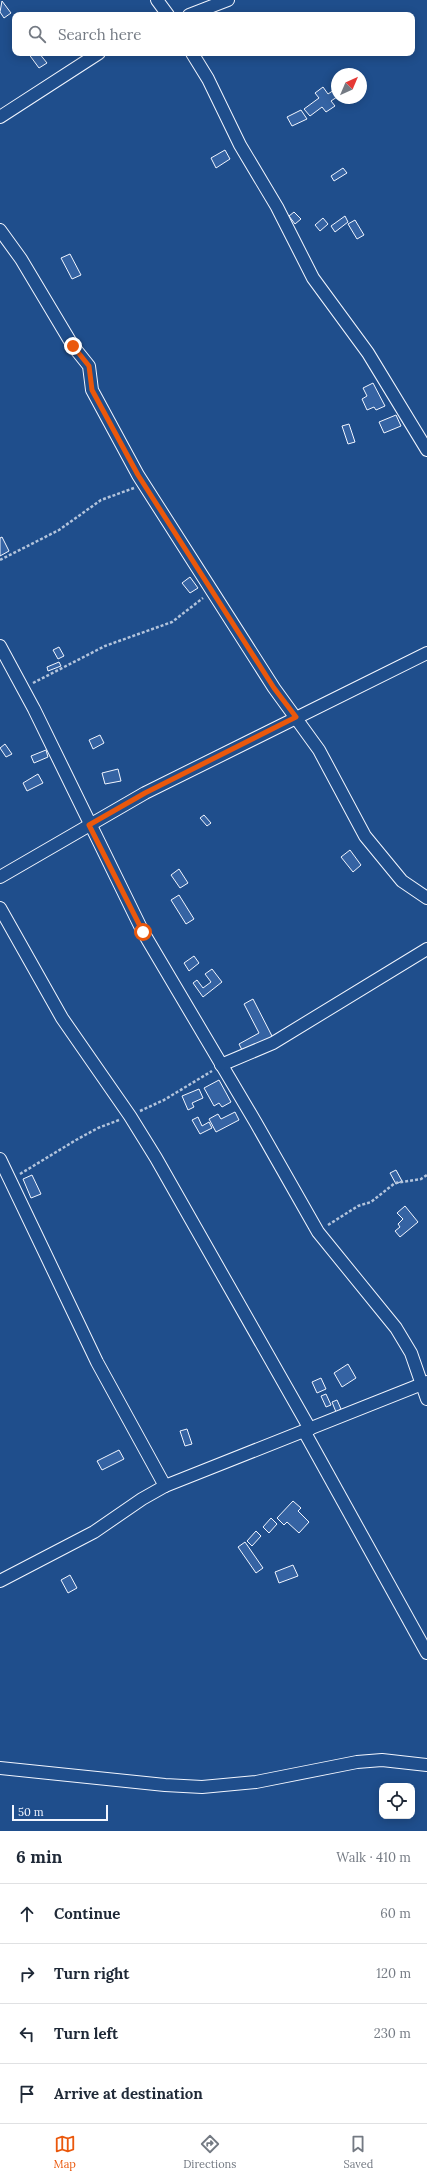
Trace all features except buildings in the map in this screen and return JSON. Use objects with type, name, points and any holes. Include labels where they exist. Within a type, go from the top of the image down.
[{"type":"street","points":[[157,0],[166,12]]},
{"type":"street","points":[[197,12],[228,0]]},
{"type":"street","points":[[0,117],[94,56]]},
{"type":"street","points":[[194,56],[208,79],[240,145],[277,207],[313,278],[368,353],[427,450]]},
{"type":"street","points":[[0,230],[21,259],[73,346],[89,366],[92,390],[144,484],[274,688],[319,750],[365,836],[402,881],[427,898]]},
{"type":"street","points":[[0,646],[143,932],[318,1232],[396,1328],[411,1353],[425,1383],[427,1399]]},
{"type":"street","points":[[0,877],[145,793],[296,717],[427,654]]},
{"type":"street","points":[[0,908],[62,1018],[130,1116],[156,1158],[307,1430],[427,1653]]},
{"type":"street","points":[[221,1065],[274,1043],[427,949]]},
{"type":"street","points":[[0,1159],[97,1362],[165,1486]]},
{"type":"street","points":[[0,1581],[94,1532],[142,1499],[165,1486],[250,1451],[425,1383]]},
{"type":"street","points":[[0,1768],[165,1785],[202,1787],[256,1782],[357,1762],[382,1760],[427,1765]]},
{"type":"path","points":[[0,560],[59,530],[102,500],[144,484]]},
{"type":"path","points":[[22,688],[70,666],[105,646],[172,622],[213,591]]},
{"type":"path","points":[[9,1179],[98,1128],[130,1116],[164,1100],[221,1065]]},
{"type":"path","points":[[318,1232],[358,1206],[371,1202],[395,1183],[421,1179],[427,1175]]},
{"type":"route","points":[[73,346],[89,366],[91,371],[92,390],[128,453],[138,475],[188,551],[274,688],[296,717],[145,793],[89,825],[143,932]]}]
